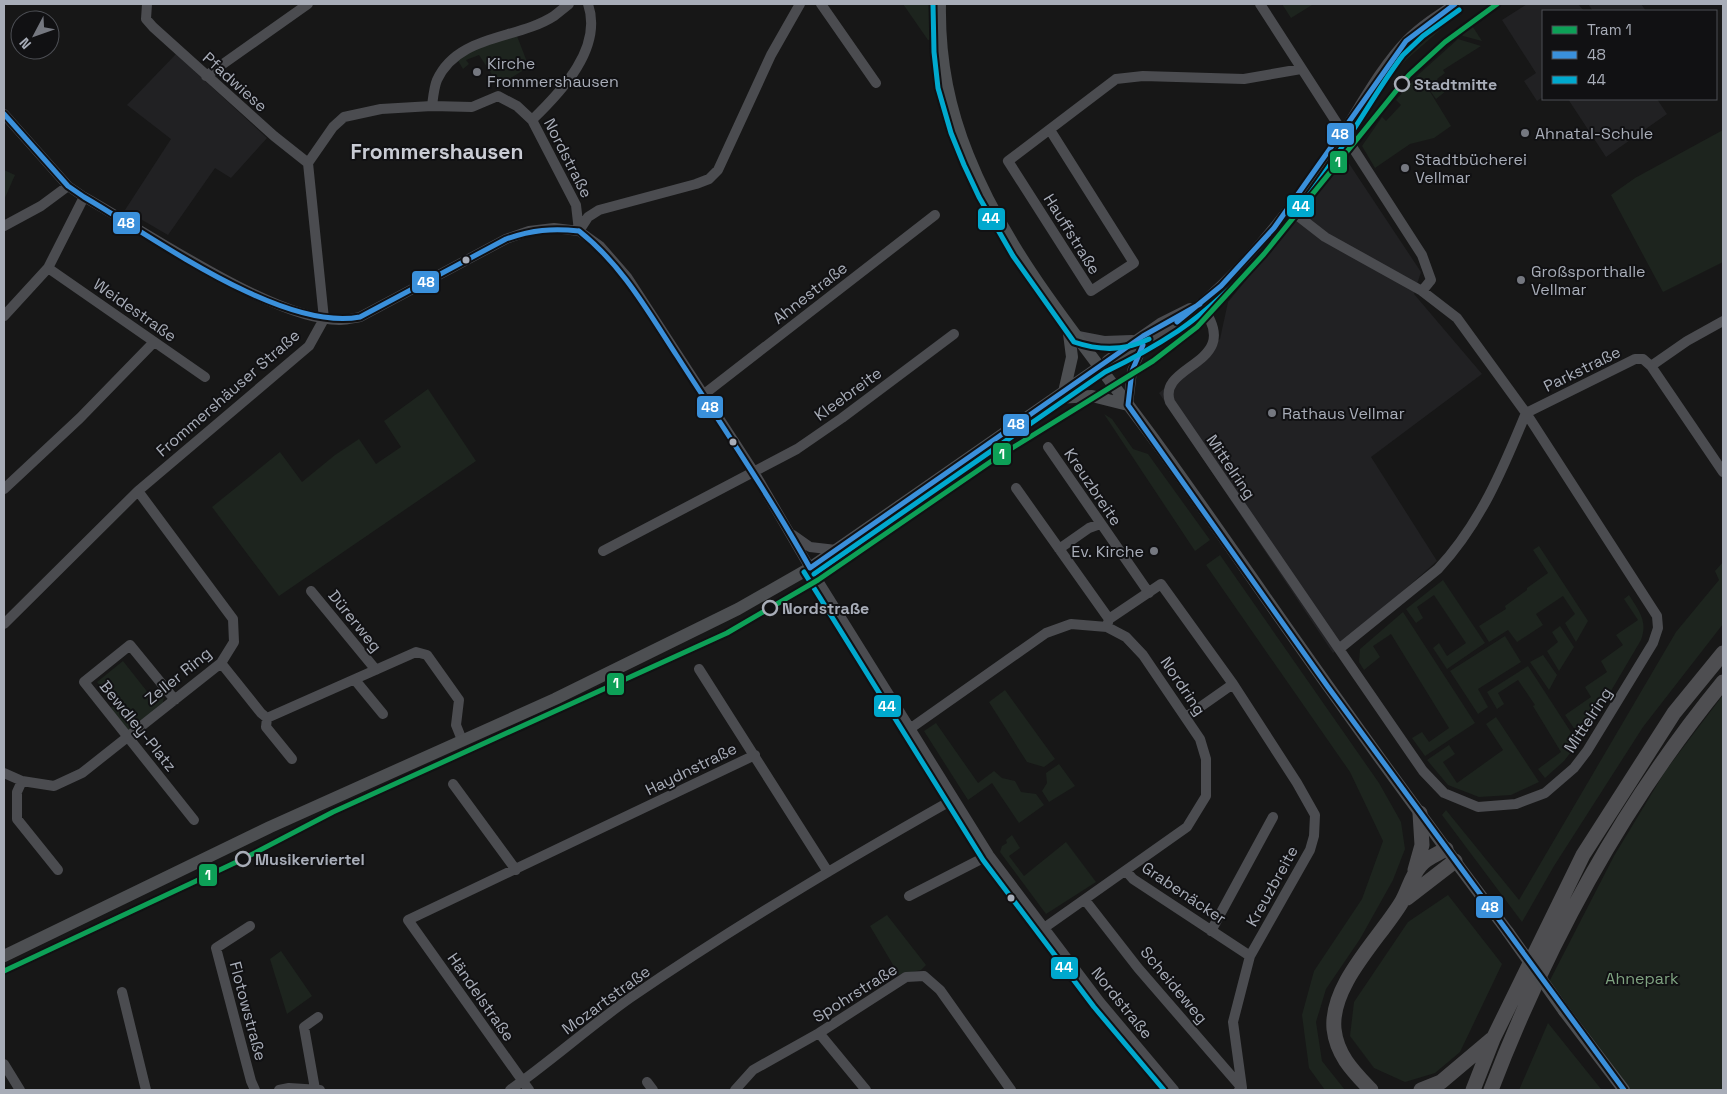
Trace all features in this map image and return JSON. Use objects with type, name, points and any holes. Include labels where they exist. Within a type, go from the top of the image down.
[{"type":"highway","points":[[1473,1090],[1493,1038],[1574,871],[1614,804],[1674,713],[1723,653]]},
{"type":"highway","points":[[1491,1090],[1530,998],[1583,890],[1612,839],[1653,776],[1694,717],[1723,682]]},
{"type":"highway","points":[[1410,884],[1422,845],[1420,813]]},
{"type":"highway","points":[[1371,1090],[1347,1064],[1338,1048],[1334,1029],[1336,1009],[1347,982],[1402,902],[1420,866],[1450,855]]},
{"type":"highway","points":[[1402,902],[1450,855]]},
{"type":"highway","points":[[1421,1090],[1441,1082],[1493,1038]]},
{"type":"highway","points":[[1360,1078],[1385,1090]]},
{"type":"main road","points":[[940,4],[940,36],[948,97],[968,155],[1000,222],[1068,322],[1450,855],[1624,1090]]},
{"type":"main road","points":[[1059,395],[1072,358],[1068,322]]},
{"type":"main road","points":[[4,956],[270,827],[682,638],[738,610],[810,568],[1101,366]]},
{"type":"main road","points":[[1059,395],[1092,396],[1128,405]]},
{"type":"street","name":"Pfadwiese","points":[[148,4],[146,19],[206,76],[274,136],[308,163]]},
{"type":"street","points":[[206,76],[308,4]]},
{"type":"street","points":[[324,319],[308,163],[333,127],[344,118],[381,109],[432,106],[436,81],[454,57],[484,41],[519,31],[553,16],[569,4]]},
{"type":"street","points":[[532,120],[573,74],[585,49],[591,30],[592,16],[588,4]]},
{"type":"street","points":[[4,114],[68,186],[84,197],[258,295],[291,310],[324,319],[342,320],[369,313],[488,248],[529,231],[554,228],[579,231],[588,217],[599,210],[709,179],[718,170],[771,55],[800,4]]},
{"type":"street","points":[[821,4],[876,83]]},
{"type":"street","points":[[1260,4],[1427,264],[1431,280],[1422,291]]},
{"type":"street","points":[[1101,366],[1138,342],[1185,317],[1237,270],[1289,209],[1406,41],[1455,4]]},
{"type":"street","name":"Hauffstraße","points":[[1050,130],[1134,263],[1091,291],[1008,161],[1116,79],[1143,76],[1244,79],[1301,69]]},
{"type":"street","name":"Nordstraße","points":[[432,106],[472,107],[498,96],[517,106],[532,120],[576,205],[579,231],[600,246],[627,277],[754,472],[810,568],[989,855],[1100,1002],[1174,1090]]},
{"type":"street","points":[[4,226],[41,206],[68,186]]},
{"type":"street","points":[[4,316],[48,268],[84,197]]},
{"type":"street","name":"Mittelring","points":[[1200,304],[1212,320],[1215,331],[1213,344],[1206,355],[1170,385],[1167,394],[1170,402],[1423,771],[1444,793],[1478,807],[1516,804],[1545,792],[1574,768],[1583,757],[1653,643],[1658,628],[1657,616],[1526,413],[1457,318],[1422,291],[1326,237],[1289,209]]},
{"type":"street","name":"Ahnestraße","points":[[703,395],[935,215]]},
{"type":"street","name":"Weidestraße","points":[[48,268],[206,376]]},
{"type":"street","name":"Frommershäuser Straße","points":[[4,624],[138,491],[309,346],[324,319]]},
{"type":"street","points":[[1723,321],[1687,341],[1651,366],[1723,472]]},
{"type":"street","name":"Kleebreite","points":[[603,551],[797,449],[842,418],[954,334]]},
{"type":"street","points":[[1078,336],[1104,341],[1138,342]]},
{"type":"street","points":[[4,489],[80,418],[154,342]]},
{"type":"street","points":[[1128,405],[1138,342]]},
{"type":"street","name":"Parkstraße","points":[[1526,413],[1635,359],[1643,359],[1651,366]]},
{"type":"street","points":[[1339,650],[1448,559],[1484,506],[1526,413]]},
{"type":"street","name":"Kreuzbreite","points":[[1048,447],[1149,594]]},
{"type":"street","points":[[1016,488],[1108,623]]},
{"type":"street","name":"Zeller Ring","points":[[4,773],[22,781],[54,786],[82,773],[221,663],[234,642],[233,619],[138,491]]},
{"type":"street","points":[[1059,550],[1089,528],[1100,524]]},
{"type":"street","points":[[790,532],[810,547],[836,550]]},
{"type":"street","name":"Kreuzbreite","points":[[1108,623],[1161,584],[1233,684],[1288,766],[1315,815],[1314,836],[1310,850],[1250,956],[1233,1022],[1240,1089]]},
{"type":"street","name":"Dürerweg","points":[[312,591],[376,670]]},
{"type":"street","name":"Nordring","points":[[911,728],[1046,633],[1071,624],[1108,623],[1126,637],[1143,655],[1186,717],[1200,739],[1206,759],[1206,796],[1187,827],[1044,928]]},
{"type":"street","name":"Bewdley-Platz","points":[[175,700],[130,645],[84,682],[194,820]]},
{"type":"street","points":[[267,718],[416,652],[427,655],[459,700],[456,725],[462,740]]},
{"type":"street","points":[[221,663],[267,718]]},
{"type":"street","points":[[699,669],[755,755]]},
{"type":"street","points":[[355,680],[383,714]]},
{"type":"street","points":[[1186,717],[1233,684]]},
{"type":"street","points":[[267,718],[266,727],[292,759]]},
{"type":"street","name":"Haydnstraße","points":[[408,920],[755,755],[828,872]]},
{"type":"street","points":[[22,781],[17,792],[18,819],[58,870]]},
{"type":"street","points":[[453,784],[516,870]]},
{"type":"street","name":"Mozartstraße","points":[[510,1090],[628,1000],[828,872],[954,799]]},
{"type":"street","points":[[1211,931],[1273,817]]},
{"type":"street","points":[[909,896],[989,855]]},
{"type":"street","name":"Grabenäcker","points":[[1126,871],[1133,879],[1250,956]]},
{"type":"street","name":"Scheideweg","points":[[1085,900],[1138,968],[1240,1089]]},
{"type":"street","name":"Händelstraße","points":[[408,920],[529,1090]]},
{"type":"street","name":"Flotowstraße","points":[[250,926],[216,948],[255,1090]]},
{"type":"street","name":"Spohrstraße","points":[[735,1090],[752,1070],[819,1033],[906,977],[924,976],[940,990],[1012,1090]]},
{"type":"street","points":[[122,992],[146,1090]]},
{"type":"street","points":[[279,1090],[288,1088],[318,1089],[304,1027],[318,1017]]},
{"type":"street","points":[[819,1033],[866,1090]]},
{"type":"street","points":[[4,1064],[20,1090]]},
{"type":"shaded area","points":[[1527,4],[1578,4],[1583,10],[1542,10],[1542,98],[1537,101],[1524,81],[1536,73],[1502,20]]},
{"type":"shaded area","points":[[1588,4],[1641,4],[1645,10],[1592,10]]},
{"type":"shaded area","points":[[176,54],[267,138],[231,178],[215,168],[168,235],[125,210],[171,139],[127,105]]},
{"type":"shaded area","points":[[1569,100],[1658,100],[1667,114],[1606,157]]},
{"type":"shaded area","points":[[1346,159],[1421,272],[1414,294],[1482,374],[1371,457],[1437,561],[1333,653],[1159,393],[1220,339],[1228,302]]},
{"type":"green space","points":[[903,4],[946,4],[945,37],[928,40]]},
{"type":"green space","points":[[1282,4],[1311,4],[1312,5],[1291,18]]},
{"type":"green space","points":[[1453,11],[1448,23],[1407,59],[1368,102],[1394,64],[1417,37],[1441,16]]},
{"type":"green space","points":[[1471,24],[1482,41],[1463,36],[1460,33]]},
{"type":"green space","points":[[517,36],[529,67],[499,85],[479,55],[466,60],[469,64],[463,69],[457,59],[486,44]]},
{"type":"green space","points":[[1458,39],[1481,46],[1443,70],[1445,73],[1437,79],[1446,91],[1436,99],[1424,82],[1451,126],[1434,138],[1410,144],[1375,168],[1362,146],[1382,117],[1386,121],[1401,105],[1396,100],[1419,74]]},
{"type":"green space","points":[[1723,130],[1723,262],[1663,292],[1611,195],[1635,178]]},
{"type":"green space","points":[[4,170],[15,175],[4,200]]},
{"type":"green space","points":[[428,389],[476,461],[279,596],[212,507],[280,452],[302,482],[335,455],[359,439],[376,464],[401,447],[384,421]]},
{"type":"green space","points":[[1104,414],[1112,419],[1133,449],[1148,454],[1210,540],[1195,551]]},
{"type":"green space","points":[[1539,546],[1588,621],[1576,642],[1565,623],[1575,614],[1563,596],[1536,614],[1543,625],[1517,642],[1508,630],[1489,642],[1479,626],[1506,609],[1505,606],[1548,573],[1533,550]]},
{"type":"green space","points":[[1220,555],[1379,783],[1401,822],[1405,849],[1393,880],[1360,939],[1326,989],[1316,1022],[1322,1061],[1345,1090],[1325,1090],[1309,1068],[1302,1015],[1314,971],[1362,899],[1383,841],[1350,772],[1206,565]]},
{"type":"green space","points":[[1723,562],[1723,624],[1643,727],[1554,866],[1522,922],[1442,815],[1446,810],[1519,900],[1676,632],[1719,580],[1715,571]]},
{"type":"green space","points":[[1443,580],[1485,643],[1447,669],[1433,648],[1439,643],[1447,656],[1466,643],[1434,595],[1417,607],[1423,618],[1416,623],[1406,609]]},
{"type":"green space","points":[[1629,595],[1639,611],[1643,622],[1641,640],[1582,740],[1565,715],[1591,697],[1585,687],[1607,672],[1601,661],[1623,645],[1616,635],[1638,620],[1624,599]]},
{"type":"green space","points":[[1403,612],[1475,723],[1425,756],[1412,738],[1422,732],[1429,742],[1449,728],[1391,634],[1373,646],[1380,657],[1364,670],[1359,662],[1360,649]]},
{"type":"green space","points":[[1560,626],[1574,647],[1559,671],[1547,651],[1558,642],[1552,632]]},
{"type":"green space","points":[[1505,636],[1521,662],[1478,689],[1488,707],[1478,714],[1450,671]]},
{"type":"green space","points":[[1543,655],[1557,675],[1549,690],[1530,662]]},
{"type":"green space","points":[[123,661],[153,699],[162,694],[164,695],[163,703],[125,733],[107,711],[115,704],[97,682]]},
{"type":"green space","points":[[1528,666],[1578,743],[1564,761],[1545,778],[1538,769],[1561,752],[1533,706],[1535,705],[1518,680],[1498,693],[1504,704],[1497,709],[1487,692]]},
{"type":"green space","points":[[1005,690],[1055,759],[1044,767],[1027,762],[989,702]]},
{"type":"green space","name":"Ahnepark","points":[[1723,695],[1723,1090],[1624,1090],[1547,986],[1614,856],[1666,770]]},
{"type":"green space","points":[[1496,717],[1539,782],[1511,795],[1479,797],[1448,785],[1427,760],[1449,745],[1455,754],[1443,762],[1457,783],[1503,750],[1486,724]]},
{"type":"green space","points":[[936,723],[978,783],[994,771],[1002,778],[1015,781],[1021,792],[1036,794],[1044,805],[1019,823],[992,783],[968,800],[924,731]]},
{"type":"green space","points":[[1059,764],[1075,786],[1049,802],[1042,791],[1047,783],[1046,773]]},
{"type":"green space","points":[[1012,835],[1020,848],[1009,856],[1024,876],[1066,842],[1096,882],[1046,914],[1000,852],[1002,846],[1007,843],[1006,840]]},
{"type":"green space","points":[[1448,895],[1502,964],[1460,1052],[1435,1073],[1405,1082],[1374,1068],[1350,1036],[1354,1002],[1408,922]]},
{"type":"green space","points":[[887,915],[926,965],[921,970],[899,975],[870,926]]},
{"type":"green space","points":[[281,951],[312,996],[287,1014],[270,959]]},
{"type":"green space","points":[[1548,1023],[1601,1089],[1602,1090],[1519,1090]]},
{"type":"tram line","name":"1","points":[[4,971],[243,859],[333,812],[727,633],[818,580],[996,458],[1153,361],[1197,327],[1264,254],[1409,75],[1445,42],[1497,4]]},
{"type":"transit line","name":"44","points":[[933,4],[934,52],[938,88],[951,133],[979,197],[1013,256],[1074,342],[1093,347],[1122,348],[1149,339]]},
{"type":"transit line","name":"48","points":[[1177,322],[1221,286],[1274,228],[1406,41],[1455,4]]},
{"type":"transit line","name":"44","points":[[814,574],[1105,372],[1160,342],[1204,312],[1228,290],[1272,243],[1312,191],[1403,55],[1423,36],[1459,10]]},
{"type":"transit line","name":"48","points":[[4,114],[68,186],[84,197],[180,256],[256,296],[293,310],[328,318],[360,317],[506,239],[542,230],[579,231]]},
{"type":"transit line","name":"48","points":[[579,231],[608,258],[644,305],[762,487],[810,568],[1143,336],[1200,304]]},
{"type":"transit line","name":"48","points":[[1143,345],[1132,371],[1128,405],[1328,687],[1624,1090]]},
{"type":"transit line","name":"44","points":[[804,572],[983,860],[1094,1007],[1164,1090]]},
{"type":"place","name":"Kirche Frommershausen","points":[[477,72]]},
{"type":"place","name":"Stadtmitte","points":[[1402,84]]},
{"type":"place","name":"Ahnatal-Schule","points":[[1525,133]]},
{"type":"place","name":"Stadtbücherei Vellmar","points":[[1405,168]]},
{"type":"place","name":"Großsporthalle Vellmar","points":[[1521,280]]},
{"type":"place","name":"Rathaus Vellmar","points":[[1272,413]]},
{"type":"place","name":"Ev. Kirche","points":[[1154,551]]},
{"type":"place","name":"Nordstraße","points":[[770,608]]},
{"type":"place","name":"Musikerviertel","points":[[243,859]]},
{"type":"district","name":"Frommershausen","points":[[437,151]]}]
